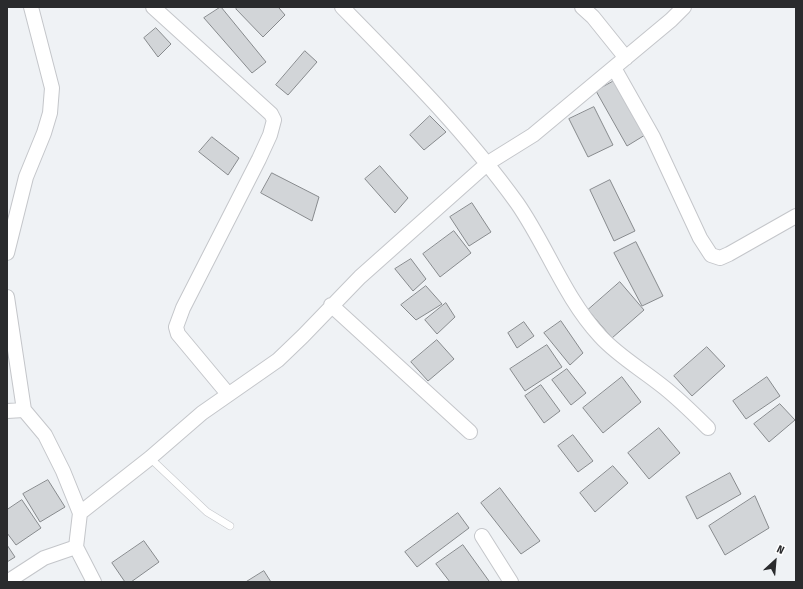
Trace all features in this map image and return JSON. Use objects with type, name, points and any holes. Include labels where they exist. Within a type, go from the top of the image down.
[{"type":"street","points":[[7,253],[26,177],[44,133],[50,113],[52,88],[31,7]]},
{"type":"street","points":[[153,7],[271,114],[274,120],[270,135],[259,159],[183,308],[176,327],[178,334],[228,394]]},
{"type":"street","points":[[342,7],[488,163],[518,205],[542,243],[566,290],[600,336],[618,352],[663,386],[708,428]]},
{"type":"street","points":[[582,7],[593,17],[626,58]]},
{"type":"street","points":[[80,513],[150,458],[202,413],[278,360],[304,336],[332,305],[488,163],[533,135],[671,20],[684,7]]},
{"type":"street","points":[[614,68],[653,137],[700,238],[711,255],[720,258],[729,254],[796,216]]},
{"type":"street","points":[[7,297],[24,410],[45,435],[63,471],[80,513],[76,547],[94,582]]},
{"type":"street","points":[[332,305],[470,432]]},
{"type":"street","points":[[7,411],[24,410]]},
{"type":"street","points":[[482,536],[511,582]]},
{"type":"street","points":[[7,582],[44,558],[76,547]]},
{"type":"lane","points":[[150,458],[208,512],[230,526]]},
{"type":"building","points":[[221,7],[266,62],[252,73],[204,18]]},
{"type":"building","points":[[238,7],[281,7],[279,8],[285,15],[263,37],[236,9]]},
{"type":"building","points":[[156,28],[171,44],[158,57],[144,38]]},
{"type":"building","points":[[305,51],[317,62],[288,95],[276,85]]},
{"type":"building","points":[[614,81],[645,135],[627,146],[596,91]]},
{"type":"building","points":[[594,107],[613,145],[588,157],[569,119]]},
{"type":"building","points":[[430,116],[446,132],[424,150],[410,135]]},
{"type":"building","points":[[212,137],[239,158],[228,175],[199,152]]},
{"type":"building","points":[[380,166],[408,198],[395,213],[365,179]]},
{"type":"building","points":[[272,173],[319,197],[312,221],[261,193]]},
{"type":"building","points":[[610,180],[635,231],[614,241],[590,190]]},
{"type":"building","points":[[472,203],[491,232],[469,246],[450,217]]},
{"type":"building","points":[[454,231],[471,253],[440,277],[423,254]]},
{"type":"building","points":[[636,242],[663,296],[642,306],[614,253]]},
{"type":"building","points":[[411,259],[426,279],[413,291],[395,269]]},
{"type":"building","points":[[620,282],[644,310],[612,338],[588,310]]},
{"type":"building","points":[[426,286],[442,304],[416,320],[401,305]]},
{"type":"building","points":[[446,303],[455,317],[437,334],[425,320]]},
{"type":"building","points":[[561,321],[583,353],[570,365],[544,333]]},
{"type":"building","points":[[524,322],[534,336],[517,348],[508,333]]},
{"type":"building","points":[[437,340],[454,359],[428,381],[411,362]]},
{"type":"building","points":[[547,345],[562,367],[525,391],[510,369]]},
{"type":"building","points":[[707,347],[725,366],[692,396],[674,376]]},
{"type":"building","points":[[567,369],[586,393],[571,405],[552,380]]},
{"type":"building","points":[[622,377],[641,402],[603,433],[583,408]]},
{"type":"building","points":[[767,377],[780,396],[746,419],[733,401]]},
{"type":"building","points":[[541,385],[560,411],[544,423],[525,396]]},
{"type":"building","points":[[780,404],[795,420],[769,442],[754,424]]},
{"type":"building","points":[[659,428],[680,453],[649,479],[628,453]]},
{"type":"building","points":[[573,435],[593,461],[578,472],[558,446]]},
{"type":"building","points":[[613,466],[628,483],[595,512],[580,493]]},
{"type":"building","points":[[730,473],[741,494],[697,519],[686,497]]},
{"type":"building","points":[[48,480],[65,507],[40,522],[23,494]]},
{"type":"building","points":[[500,488],[540,541],[521,554],[481,503]]},
{"type":"building","points":[[755,496],[769,528],[725,555],[709,526]]},
{"type":"building","points":[[22,500],[41,528],[16,545],[7,533],[7,510]]},
{"type":"building","points":[[458,513],[469,528],[417,567],[405,552]]},
{"type":"building","points":[[144,541],[159,562],[131,582],[125,582],[112,563]]},
{"type":"building","points":[[7,545],[15,557],[7,562]]},
{"type":"building","points":[[463,545],[489,581],[488,582],[450,582],[436,564]]},
{"type":"building","points":[[264,571],[271,582],[246,582]]}]
